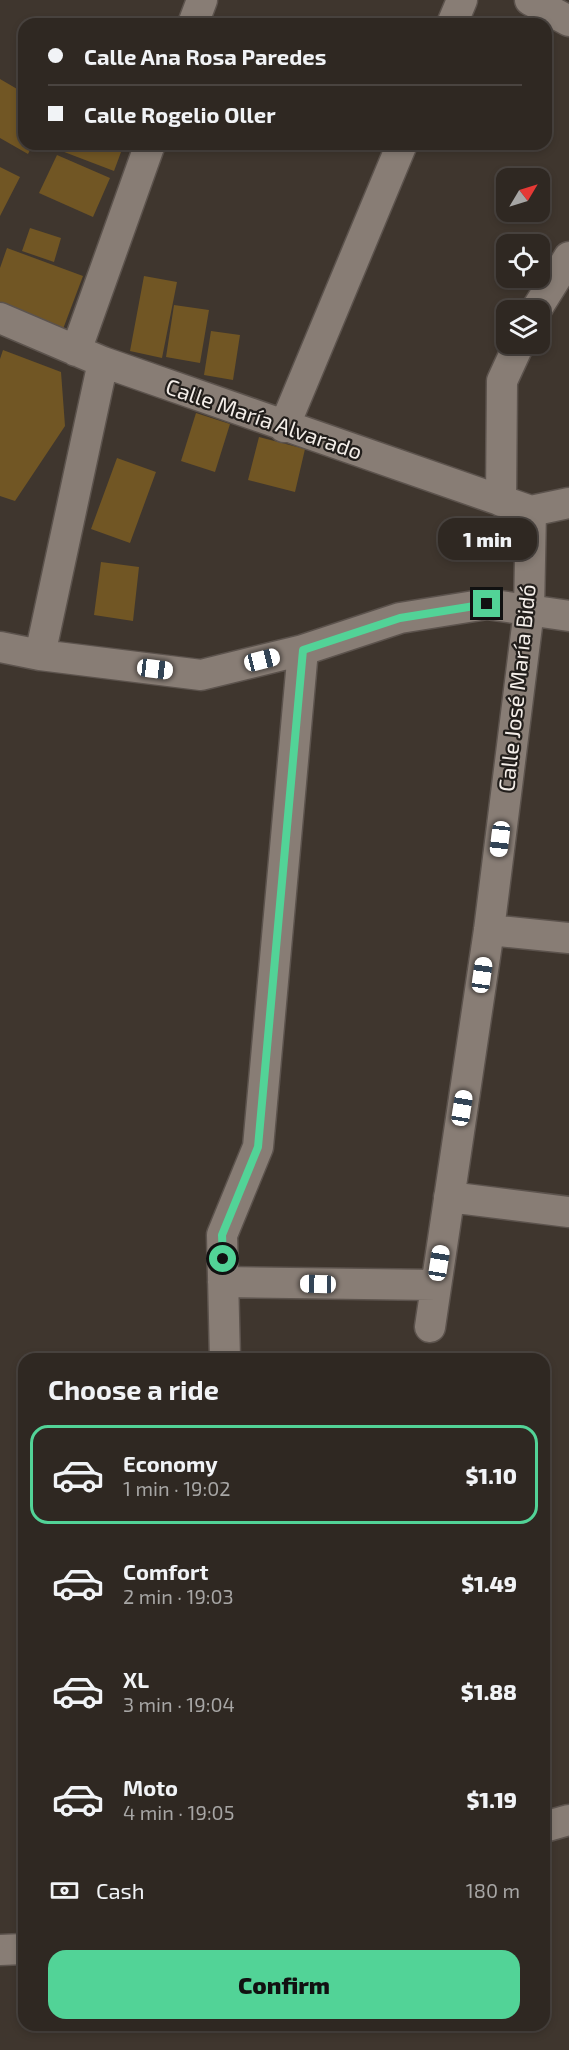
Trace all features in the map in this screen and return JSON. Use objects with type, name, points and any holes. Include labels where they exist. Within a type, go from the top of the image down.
[{"type":"street","points":[[195,18],[202,0]]},
{"type":"street","points":[[454,18],[462,0]]},
{"type":"street","points":[[530,0],[569,21]]},
{"type":"street","points":[[76,351],[148,150]]},
{"type":"street","points":[[284,427],[399,150]]},
{"type":"street","points":[[542,300],[569,257]]},
{"type":"street","name":"Calle María Alvarado","points":[[0,318],[103,362],[284,427],[531,511]]},
{"type":"street","points":[[501,501],[502,381],[514,354]]},
{"type":"street","points":[[40,655],[103,362]]},
{"type":"street","points":[[531,511],[569,503]]},
{"type":"street","name":"Calle José María Bidó","points":[[430,1327],[489,930],[529,610],[531,511]]},
{"type":"street","points":[[0,647],[40,655],[201,675],[303,650],[400,618],[487,604],[569,616]]},
{"type":"street","points":[[225,1353],[222,1235],[258,1147],[303,650]]},
{"type":"street","points":[[489,930],[569,938]]},
{"type":"street","points":[[449,1197],[569,1212]]},
{"type":"street","points":[[223,1282],[436,1285]]},
{"type":"street","points":[[550,1825],[569,1820]]},
{"type":"street","points":[[0,1950],[18,1949]]},
{"type":"building","points":[[0,79],[18,90],[18,148],[0,138]]},
{"type":"building","points":[[59,150],[122,150],[114,171]]},
{"type":"building","points":[[57,155],[110,178],[93,217],[39,193]]},
{"type":"building","points":[[0,167],[20,177],[0,216]]},
{"type":"building","points":[[30,228],[61,238],[54,262],[22,251]]},
{"type":"building","points":[[7,248],[83,276],[63,329],[0,305],[0,268]]},
{"type":"building","points":[[144,276],[177,282],[162,358],[130,351]]},
{"type":"building","points":[[174,305],[209,310],[200,363],[166,357]]},
{"type":"building","points":[[211,331],[240,335],[233,380],[204,375]]},
{"type":"building","points":[[3,350],[61,372],[65,426],[15,501],[0,496],[0,359]]},
{"type":"building","points":[[196,413],[230,424],[215,472],[181,461]]},
{"type":"building","points":[[259,437],[305,449],[295,492],[248,480]]},
{"type":"building","points":[[117,458],[156,472],[130,543],[91,529]]},
{"type":"building","points":[[101,562],[139,567],[133,621],[94,615]]},
{"type":"route","points":[[223,1259],[222,1235],[258,1147],[303,650],[400,618],[487,604]]}]
